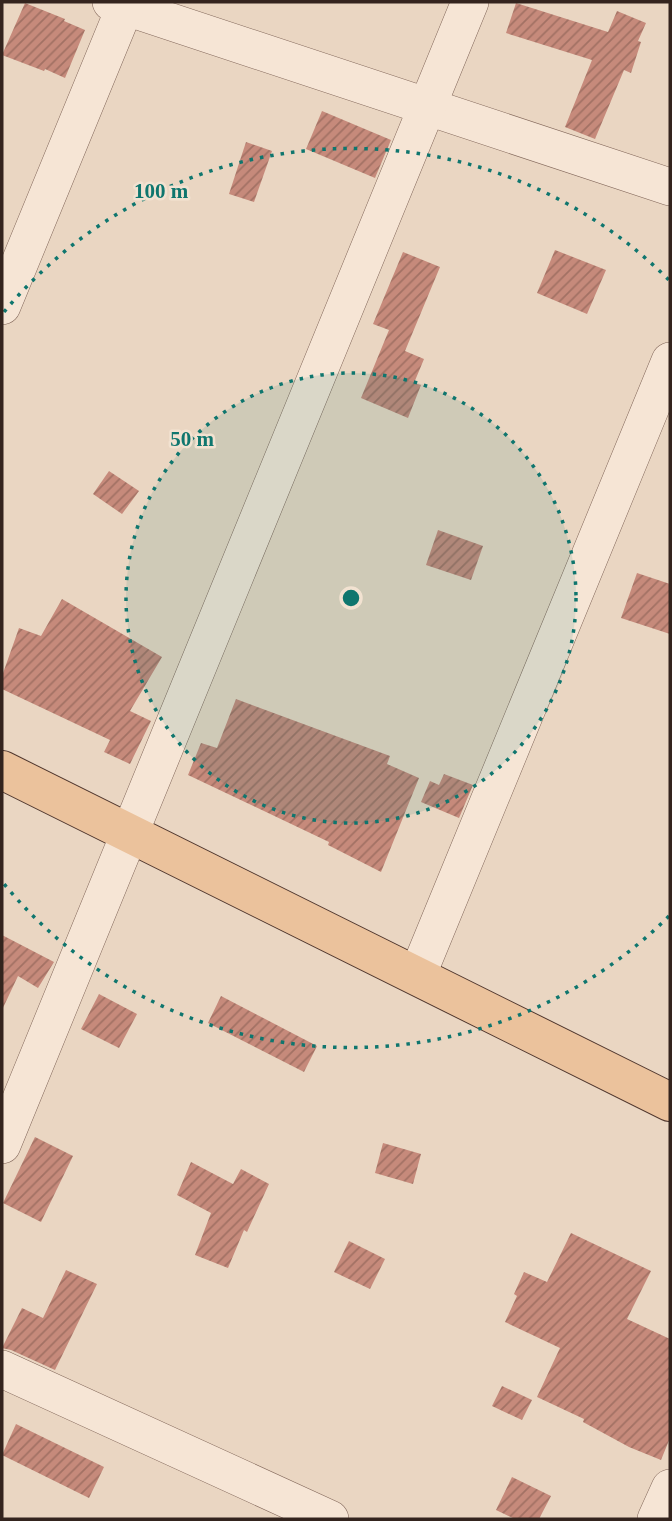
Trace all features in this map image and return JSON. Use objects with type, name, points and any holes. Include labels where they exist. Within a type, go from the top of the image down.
[{"type":"main road","points":[[2,769],[670,1102]]},
{"type":"street","points":[[2,1145],[470,2]]},
{"type":"street","points":[[2,306],[121,3],[670,187]]},
{"type":"street","points":[[417,976],[670,361]]},
{"type":"street","points":[[2,1369],[330,1519]]},
{"type":"street","points":[[656,1519],[670,1488]]},
{"type":"building","points":[[25,3],[85,30],[65,78],[2,55]]},
{"type":"building","points":[[516,3],[608,32],[617,11],[646,23],[638,41],[641,42],[631,73],[624,70],[595,139],[565,127],[592,60],[506,33]]},
{"type":"building","points":[[322,111],[391,140],[375,178],[306,149]]},
{"type":"building","points":[[246,142],[272,151],[254,202],[229,194]]},
{"type":"building","points":[[555,250],[606,270],[587,314],[537,293]]},
{"type":"building","points":[[403,252],[440,267],[405,351],[424,359],[414,383],[421,385],[408,418],[361,398],[389,330],[373,324]]},
{"type":"building","points":[[109,471],[139,491],[122,514],[93,494]]},
{"type":"building","points":[[438,530],[483,546],[471,580],[426,565]]},
{"type":"building","points":[[637,573],[670,584],[670,634],[621,618]]},
{"type":"building","points":[[62,599],[162,657],[130,711],[151,721],[130,764],[104,752],[110,740],[2,689],[2,676],[19,628],[41,636]]},
{"type":"building","points":[[236,699],[390,756],[387,764],[419,778],[381,872],[328,845],[329,842],[188,775],[201,743],[217,748]]},
{"type":"building","points":[[444,774],[473,785],[459,818],[421,802],[430,781],[439,785]]},
{"type":"building","points":[[2,935],[54,962],[38,988],[18,976],[2,1010]]},
{"type":"building","points":[[99,994],[137,1014],[119,1048],[81,1029]]},
{"type":"building","points":[[221,996],[317,1046],[304,1072],[208,1023]]},
{"type":"building","points":[[35,1137],[73,1156],[41,1222],[3,1203]]},
{"type":"building","points":[[383,1143],[421,1154],[413,1184],[375,1173]]},
{"type":"building","points":[[191,1162],[233,1184],[241,1169],[269,1184],[247,1232],[244,1230],[228,1268],[195,1255],[211,1213],[177,1195]]},
{"type":"building","points":[[571,1233],[651,1271],[627,1319],[670,1339],[670,1438],[661,1460],[629,1447],[583,1422],[584,1419],[537,1397],[560,1348],[505,1322],[524,1272],[547,1282]]},
{"type":"building","points":[[349,1241],[385,1259],[370,1289],[334,1272]]},
{"type":"building","points":[[66,1270],[97,1284],[55,1370],[2,1348],[22,1308],[43,1318]]},
{"type":"building","points":[[502,1386],[532,1400],[522,1420],[492,1406]]},
{"type":"building","points":[[16,1424],[104,1467],[89,1498],[2,1455]]},
{"type":"building","points":[[512,1477],[551,1496],[539,1519],[515,1519],[496,1510]]}]
